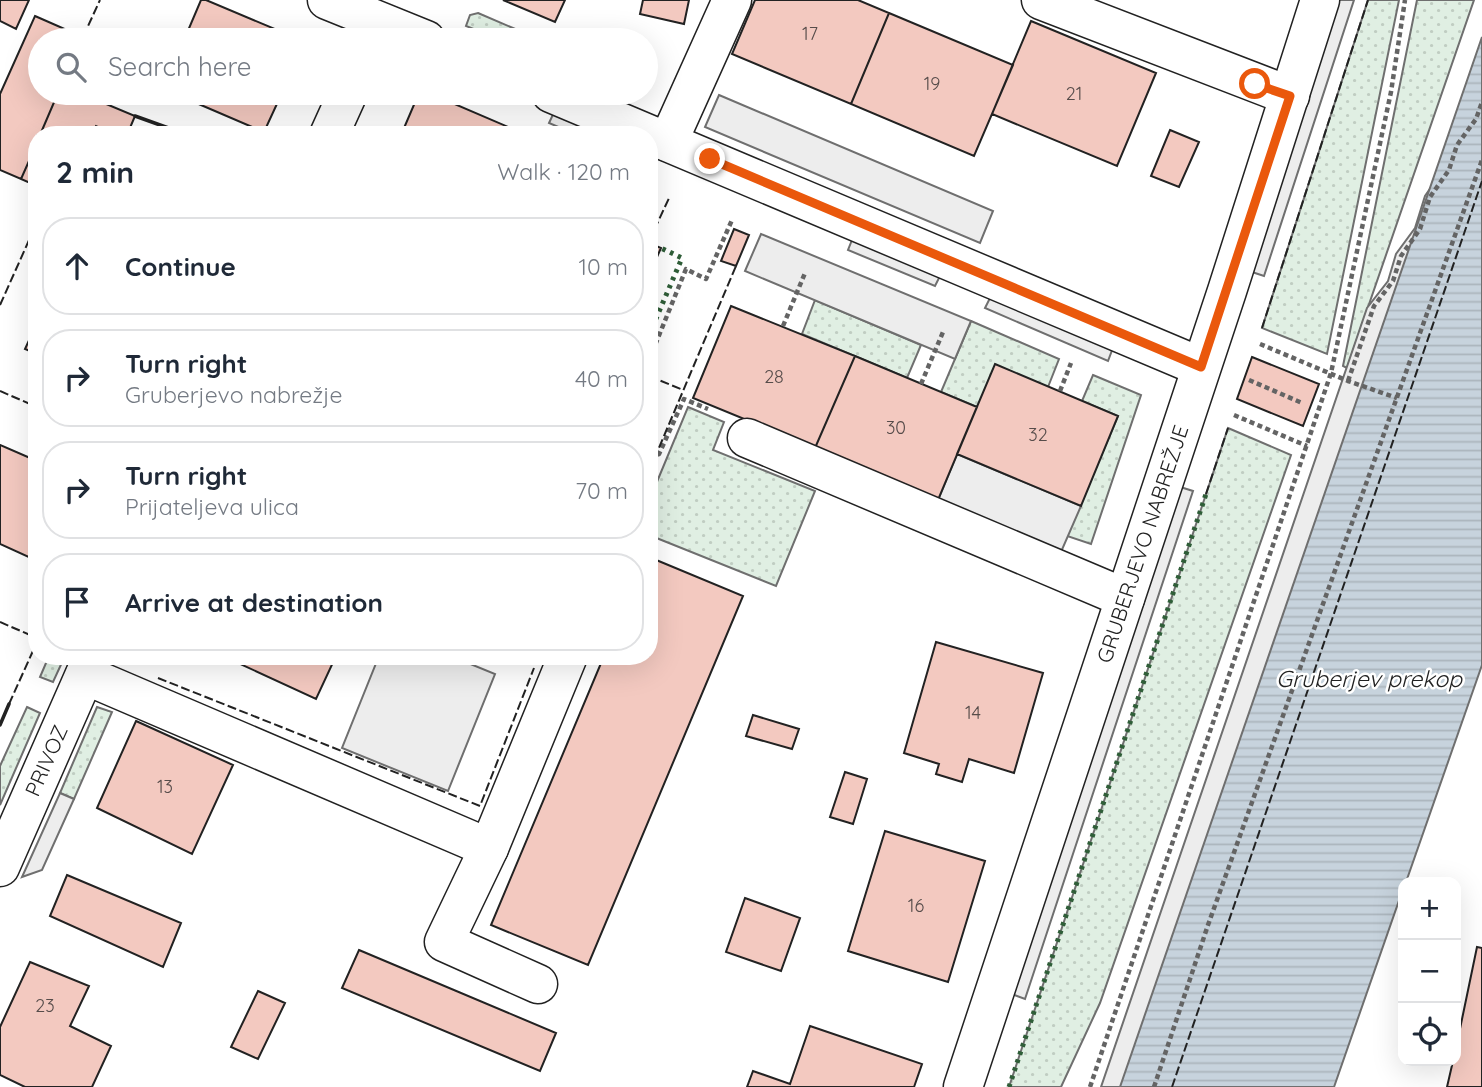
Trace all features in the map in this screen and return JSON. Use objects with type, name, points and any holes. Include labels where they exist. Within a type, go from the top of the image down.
[{"type":"street","points":[[327,0],[397,28]]},
{"type":"street","points":[[668,142],[732,0]]},
{"type":"street","points":[[1041,0],[1290,96]]},
{"type":"street","name":"GRUBERJEVO NABREŽJE","points":[[963,1087],[1321,0]]},
{"type":"street","points":[[333,126],[343,105]]},
{"type":"street","points":[[580,105],[630,126]]},
{"type":"street","points":[[658,138],[1201,367]]},
{"type":"street","points":[[747,438],[1125,598]]},
{"type":"street","points":[[538,984],[444,942],[489,848],[564,665]]},
{"type":"street","points":[[89,666],[489,848]]},
{"type":"street","name":"PRIVOZ","points":[[0,867],[89,666]]},
{"type":"path","points":[[1090,1087],[1331,373],[1391,92],[1405,0]]},
{"type":"path","points":[[1348,381],[1374,306],[1393,281],[1401,256],[1420,229],[1430,197],[1449,170],[1457,145],[1476,119],[1482,102]]},
{"type":"path","points":[[1154,1087],[1212,912],[1482,160]]},
{"type":"path","points":[[658,338],[686,270],[706,279],[734,213]]},
{"type":"path","points":[[783,326],[805,273]]},
{"type":"path","points":[[921,384],[943,332]]},
{"type":"path","points":[[1250,339],[1348,381],[1396,398]]},
{"type":"path","points":[[1060,391],[1074,356]]},
{"type":"path","points":[[1238,376],[1302,403]]},
{"type":"path","points":[[658,454],[684,399],[726,417],[747,438]]},
{"type":"path","points":[[1226,411],[1307,446]]},
{"type":"green space","points":[[1368,0],[1399,0],[1327,354],[1262,328]]},
{"type":"green space","points":[[1417,0],[1474,0],[1347,368],[1343,366]]},
{"type":"green space","points":[[478,13],[513,28],[471,28],[466,26],[470,15]]},
{"type":"green space","points":[[815,300],[921,345],[907,378],[802,334]]},
{"type":"green space","points":[[971,321],[1059,359],[1048,387],[977,407],[941,392]]},
{"type":"green space","points":[[1093,375],[1141,395],[1091,544],[1067,536],[1118,416],[1082,401]]},
{"type":"green space","points":[[688,407],[724,422],[713,450],[815,491],[776,586],[658,539],[658,479]]},
{"type":"green space","points":[[1228,428],[1291,455],[1100,1003],[1061,1087],[1009,1087]]},
{"type":"green space","points":[[45,665],[61,665],[53,682],[40,677]]},
{"type":"green space","points":[[27,707],[40,713],[0,805],[0,766]]},
{"type":"green space","points":[[97,707],[112,712],[74,799],[60,793]]},
{"type":"shaded area","points":[[1337,0],[1354,0],[1264,276],[1249,271]]},
{"type":"shaded area","points":[[719,95],[993,211],[980,243],[705,127]]},
{"type":"shaded area","points":[[556,108],[598,126],[556,126],[549,123]]},
{"type":"shaded area","points":[[1443,170],[1172,1087],[1101,1087],[1367,308],[1388,281],[1396,254],[1415,228],[1425,196]]},
{"type":"shaded area","points":[[761,234],[971,321],[955,359],[745,271]]},
{"type":"shaded area","points":[[854,235],[942,272],[935,286],[848,250]]},
{"type":"shaded area","points":[[992,294],[1114,345],[1108,361],[985,308]]},
{"type":"shaded area","points":[[957,454],[1081,506],[1061,552],[938,500]]},
{"type":"shaded area","points":[[1177,486],[1193,491],[1025,999],[1009,993]]},
{"type":"shaded area","points":[[375,665],[473,665],[495,674],[448,791],[342,748]]},
{"type":"shaded area","points":[[60,793],[74,799],[42,870],[22,877]]},
{"type":"water","name":"Gruberjev prekop","points":[[1482,37],[1482,665],[1408,877],[1398,877],[1398,903],[1334,1087],[1120,1087]]},
{"type":"building","points":[[0,0],[29,0],[16,29],[0,21]]},
{"type":"building","points":[[201,0],[206,0],[272,28],[189,28]]},
{"type":"building","points":[[503,0],[565,0],[555,22]]},
{"type":"building","points":[[643,0],[689,0],[684,24],[640,14]]},
{"type":"building","points":[[755,0],[858,0],[889,13],[851,104],[732,54]]},
{"type":"building","points":[[889,13],[1013,65],[974,156],[851,104]]},
{"type":"building","points":[[35,16],[62,28],[30,28]]},
{"type":"building","points":[[1031,21],[1156,73],[1117,166],[992,114]]},
{"type":"building","points":[[28,32],[28,105],[53,105],[44,126],[28,126],[28,163],[21,179],[0,170],[0,94]]},
{"type":"building","points":[[53,105],[109,105],[135,116],[131,126],[44,126]]},
{"type":"building","points":[[201,105],[276,105],[267,126],[250,126]]},
{"type":"building","points":[[414,105],[457,105],[506,126],[405,126]]},
{"type":"building","points":[[1170,130],[1199,142],[1179,187],[1151,176]]},
{"type":"building","points":[[28,163],[28,182],[21,179]]},
{"type":"building","points":[[734,229],[749,235],[736,266],[721,261]]},
{"type":"building","points":[[731,306],[855,356],[815,448],[693,398]]},
{"type":"building","points":[[855,356],[977,407],[938,500],[815,448]]},
{"type":"building","points":[[1252,357],[1319,384],[1303,426],[1237,399]]},
{"type":"building","points":[[995,364],[1118,416],[1081,506],[957,454]]},
{"type":"building","points":[[0,445],[28,457],[28,557],[0,544]]},
{"type":"building","points":[[658,561],[743,596],[588,965],[491,925],[600,665],[658,665]]},
{"type":"building","points":[[936,642],[1043,673],[1014,773],[969,759],[962,782],[936,774],[939,764],[904,753]]},
{"type":"building","points":[[242,665],[332,665],[316,699]]},
{"type":"building","points":[[753,715],[799,729],[792,749],[746,736]]},
{"type":"building","points":[[136,721],[233,765],[192,854],[97,808]]},
{"type":"building","points":[[845,772],[867,779],[853,824],[830,817]]},
{"type":"building","points":[[885,831],[985,861],[948,982],[848,951]]},
{"type":"building","points":[[67,875],[181,923],[163,967],[50,916]]},
{"type":"building","points":[[745,898],[800,918],[781,971],[726,952]]},
{"type":"building","points":[[1477,947],[1482,948],[1482,1087],[1447,1087],[1452,1066],[1461,1066],[1461,1024]]},
{"type":"building","points":[[359,950],[556,1033],[540,1071],[342,988]]},
{"type":"building","points":[[30,962],[89,986],[70,1026],[111,1046],[92,1087],[25,1087],[0,1075],[0,1027]]},
{"type":"building","points":[[258,991],[285,1003],[258,1059],[231,1047]]},
{"type":"building","points":[[810,1026],[922,1064],[914,1087],[747,1087],[753,1071],[790,1084]]},
{"type":"hedge","points":[[658,314],[682,258],[661,248]]},
{"type":"hedge","points":[[1009,1087],[1206,494]]},
{"type":"fence","points":[[87,28],[100,0]]},
{"type":"fence","points":[[1262,328],[1368,0]]},
{"type":"fence","points":[[1172,1087],[1482,181]]},
{"type":"fence","points":[[658,222],[670,196]]},
{"type":"fence","points":[[0,305],[28,242]]},
{"type":"fence","points":[[658,450],[736,266]]},
{"type":"fence","points":[[658,380],[683,390]]},
{"type":"fence","points":[[0,391],[28,403]]},
{"type":"fence","points":[[1206,494],[1228,428]]},
{"type":"fence","points":[[0,622],[28,634]]},
{"type":"fence","points":[[9,704],[28,662]]},
{"type":"fence","points":[[158,678],[480,806],[534,668]]},
{"type":"wall","points":[[135,116],[163,126]]},
{"type":"wall","points":[[0,725],[9,704]]},
{"type":"route","points":[[710,159],[1201,367],[1290,96],[1255,84]]}]
